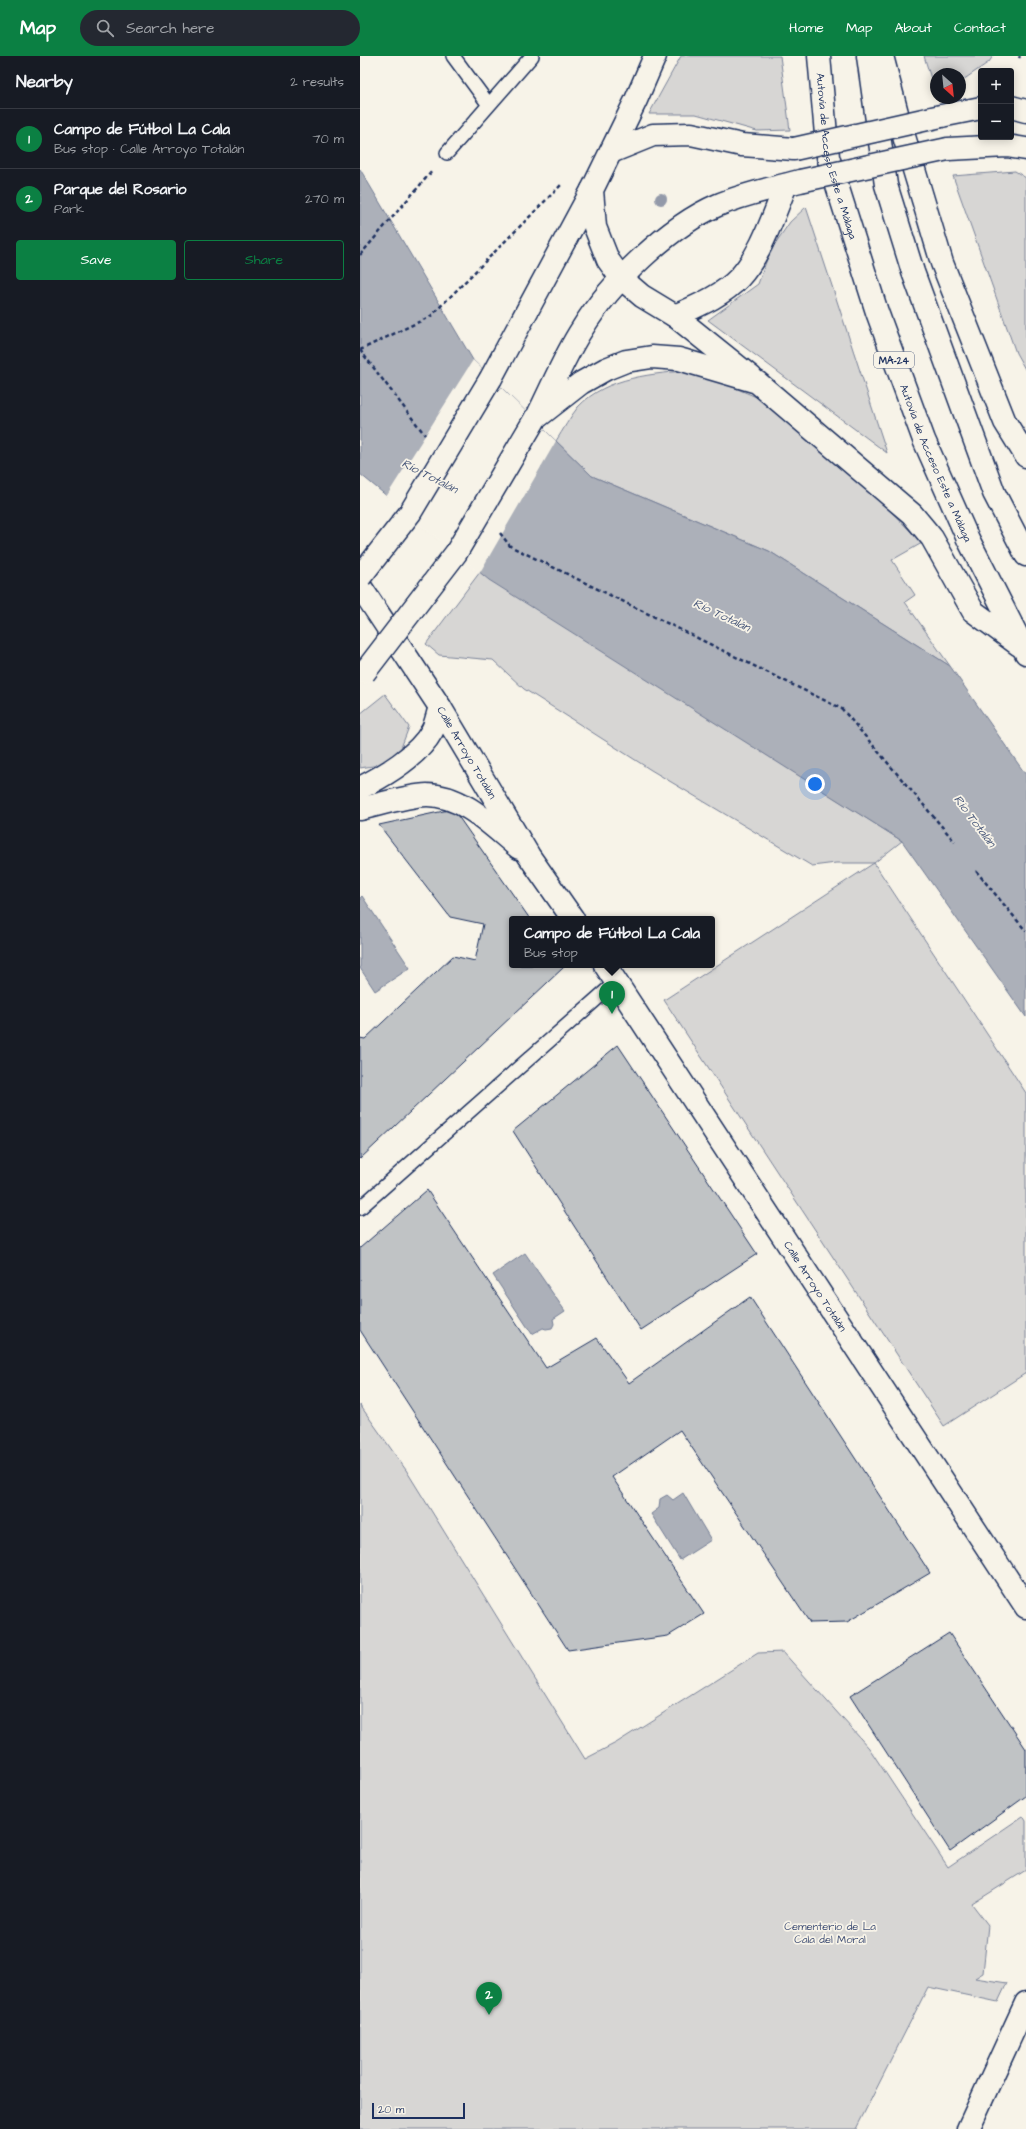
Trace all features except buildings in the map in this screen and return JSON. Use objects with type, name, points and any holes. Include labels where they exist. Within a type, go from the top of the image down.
[{"type":"main road","points":[[360,577],[410,514],[491,378],[592,190],[655,56]]},
{"type":"main road","name":"Autovía de Acceso Este a Málaga","points":[[819,56],[828,157],[877,312],[924,440],[968,540],[1024,651]]},
{"type":"main road","points":[[868,56],[886,185],[913,272],[994,493],[1026,555]]},
{"type":"main road","points":[[882,56],[897,113],[942,263],[1004,422],[1026,456]]},
{"type":"main road","points":[[1014,108],[1026,111]]},
{"type":"main road","points":[[611,152],[654,135],[691,134],[742,145],[794,149],[978,109]]},
{"type":"main road","points":[[362,674],[456,553],[535,419],[582,328],[621,278],[686,223],[718,206],[793,183],[948,149],[1007,146],[1026,149]]},
{"type":"main road","points":[[675,316],[722,292],[738,279],[758,248],[793,183]]},
{"type":"main road","points":[[592,190],[592,209],[600,242],[608,260],[621,278],[642,296],[675,316],[727,356],[912,514],[932,538],[974,611],[1024,651]]},
{"type":"main road","points":[[535,419],[581,383],[606,369],[626,361],[652,357],[679,359],[757,382]]},
{"type":"main road","name":"Calle Arroyo Totalán","points":[[360,586],[440,707],[529,856],[571,916]]},
{"type":"main road","points":[[360,788],[381,778],[410,756],[432,731],[440,707]]},
{"type":"main road","points":[[360,809],[426,795],[454,800],[476,814],[529,856]]},
{"type":"main road","name":"Calle Arroyo Totalán","points":[[611,973],[1026,1607]]},
{"type":"main road","points":[[968,2129],[1026,2003]]},
{"type":"lane","points":[[453,56],[489,105]]},
{"type":"lane","points":[[447,153],[532,56]]},
{"type":"lane","points":[[360,1208],[611,973]]},
{"type":"path","points":[[360,255],[447,153]]},
{"type":"path","points":[[426,437],[360,350],[431,316],[565,182]]},
{"type":"path","points":[[496,528],[510,546],[842,709],[955,842]]},
{"type":"path","points":[[976,870],[1026,932]]},
{"type":"green space","points":[[681,56],[780,56],[790,130],[757,131],[696,114],[649,114]]},
{"type":"green space","points":[[924,56],[993,56],[989,62],[978,68],[978,70],[966,78],[966,68],[930,68],[930,76]]},
{"type":"green space","points":[[1015,171],[1026,178],[1026,371],[1016,353],[953,176]]},
{"type":"green space","points":[[806,207],[887,453],[708,320],[758,284],[770,251],[790,222]]},
{"type":"green space","points":[[693,370],[761,399],[854,474],[922,543],[892,560],[915,595],[905,602],[950,666],[769,551],[592,476],[556,441],[578,407],[603,389],[632,378]]},
{"type":"green space","points":[[480,572],[902,841],[874,863],[836,863],[812,866],[651,770],[524,689],[493,660],[439,655],[426,644]]},
{"type":"green space","points":[[385,694],[409,727],[399,753],[379,765],[360,768],[360,714]]},
{"type":"green space","points":[[874,863],[1026,1093],[1026,1373],[944,1426],[664,1000]]},
{"type":"green space","name":"Cementerio de La Cala del Moral","points":[[360,1405],[406,1470],[585,1759],[616,1743],[758,1653],[783,1652],[869,1748],[948,1867],[1023,1816],[1026,1821],[1026,1870],[972,1904],[988,1925],[983,1973],[975,1978],[1007,1983],[998,2002],[928,1987],[856,2129],[360,2129]]},
{"type":"water","name":"Río Totalán","points":[[360,169],[473,360],[592,476],[769,551],[950,666],[1026,775],[1026,1017],[902,841],[489,580],[360,474]]},
{"type":"water","points":[[362,896],[410,968],[375,991],[360,968],[360,898]]},
{"type":"water","points":[[525,1253],[565,1311],[553,1319],[554,1324],[552,1328],[543,1328],[532,1334],[493,1275]]},
{"type":"water","points":[[683,1493],[711,1540],[680,1560],[651,1514],[659,1508],[660,1499],[667,1495],[673,1500]]},
{"type":"pier","points":[[473,360],[556,441],[479,574],[386,497]]},
{"type":"place","name":"Campo de Fútbol La Cala","points":[[612,1014]]},
{"type":"place","name":"Parque del Rosario","points":[[489,2015]]}]
